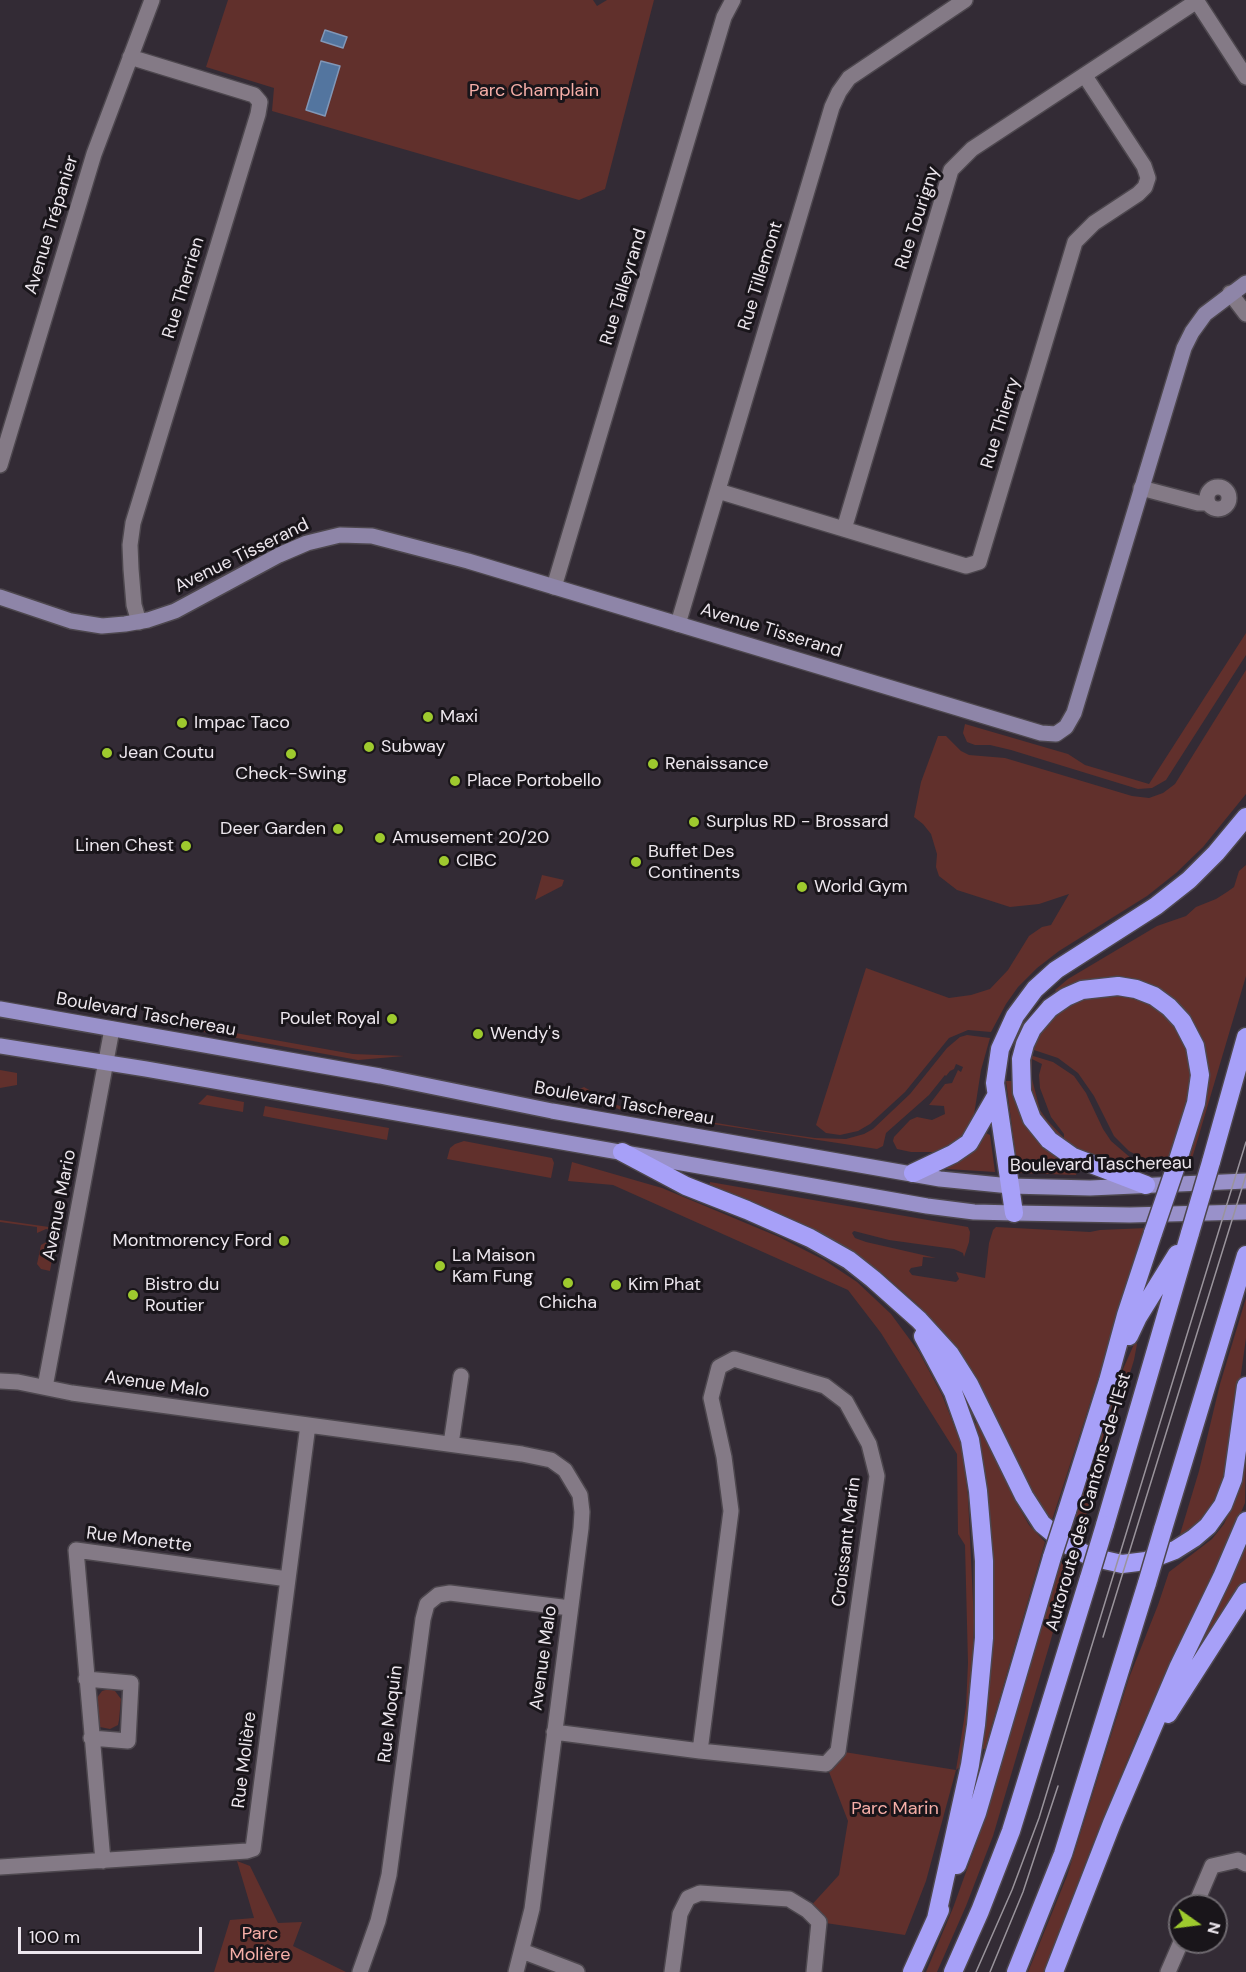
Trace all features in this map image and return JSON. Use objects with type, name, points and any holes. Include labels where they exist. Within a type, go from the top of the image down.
[{"type":"highway","points":[[1014,1213],[996,1096],[996,1065],[1003,1042],[1019,1009],[1035,988],[1064,964],[1145,913],[1178,889],[1216,853],[1246,817]]},
{"type":"highway","points":[[912,1972],[936,1919],[977,1813],[1052,1557],[1108,1382],[1126,1315],[1196,1103],[1200,1075],[1195,1046],[1182,1021],[1170,1007],[1154,996],[1136,989],[1118,986],[1082,990],[1050,1008],[1028,1037],[1021,1059],[1022,1092],[1032,1119],[1049,1140],[1074,1157],[1146,1185]]},
{"type":"highway","name":"Autoroute des Cantons-de-l'Est","points":[[953,1972],[984,1902],[1011,1831],[1105,1525],[1246,1037]]},
{"type":"highway","points":[[914,1173],[953,1154],[969,1143],[996,1096]]},
{"type":"highway","points":[[621,1152],[686,1186],[816,1241],[860,1269],[895,1298],[936,1337],[958,1367],[1030,1507],[1042,1524],[1055,1537],[1075,1550],[1102,1561],[1122,1564],[1157,1558],[1194,1538],[1214,1519],[1227,1497],[1233,1479],[1246,1386]]},
{"type":"highway","points":[[1108,1382],[1138,1317],[1190,1233]]},
{"type":"highway","points":[[1016,1972],[1063,1854],[1246,1255]]},
{"type":"highway","points":[[895,1298],[930,1346],[961,1410],[973,1454],[983,1545],[984,1622],[978,1714],[970,1765],[936,1919]]},
{"type":"highway","points":[[1054,1972],[1112,1823],[1178,1668],[1246,1521]]},
{"type":"highway","points":[[1139,1762],[1207,1650],[1246,1592]]},
{"type":"main road","name":"Boulevard Taschereau","points":[[0,1009],[371,1074],[562,1113],[940,1179],[1010,1186],[1090,1188],[1246,1181]]},
{"type":"main road","points":[[0,1046],[909,1203],[974,1212],[1139,1215],[1246,1212]]},
{"type":"street","name":"Avenue Trépanier","points":[[0,465],[3,441],[96,145],[152,0]]},
{"type":"street","name":"Rue Talleyrand","points":[[554,587],[724,16],[733,0]]},
{"type":"street","name":"Rue Tillemont","points":[[678,624],[832,107],[849,78],[965,0]]},
{"type":"street","name":"Rue Tourigny","points":[[844,528],[951,170],[972,149],[1196,1]]},
{"type":"street","points":[[1196,1],[1246,76]]},
{"type":"street","name":"Rue Therrien","points":[[130,57],[254,95],[260,102],[134,523],[130,545],[131,569],[134,605],[139,622]]},
{"type":"street","name":"Rue Thierry","points":[[718,491],[966,566],[979,562],[1075,242],[1094,223],[1138,194],[1148,178],[1144,166],[1085,76]]},
{"type":"street","name":"Avenue Tisserand","points":[[0,597],[82,623],[109,626],[139,622],[182,607],[294,548],[322,538],[348,534],[388,538],[1041,733],[1056,734],[1066,727],[1074,713],[1184,348],[1202,318],[1230,293],[1246,283]]},
{"type":"street","points":[[1230,293],[1246,314]]},
{"type":"street","points":[[1141,488],[1198,503],[1207,503]]},
{"type":"street","name":"Avenue Mario","points":[[45,1388],[112,1029]]},
{"type":"street","name":"Croissant Marin","points":[[554,1732],[700,1751],[826,1764],[838,1751],[877,1476],[869,1444],[846,1402],[825,1386],[734,1359],[719,1367],[711,1398],[724,1457],[731,1511],[700,1751]]},
{"type":"street","points":[[451,1444],[461,1376]]},
{"type":"street","name":"Avenue Malo","points":[[0,1381],[543,1458],[557,1464],[571,1478],[580,1495],[582,1512],[534,1891],[516,1972]]},
{"type":"street","name":"Rue Molière","points":[[0,1867],[253,1849],[308,1425]]},
{"type":"street","name":"Rue Monette","points":[[103,1861],[76,1550],[288,1578]]},
{"type":"street","name":"Rue Moquin","points":[[360,1972],[378,1921],[389,1875],[423,1619],[428,1604],[438,1595],[450,1593],[570,1608]]},
{"type":"street","points":[[86,1679],[131,1683],[128,1741],[91,1738]]},
{"type":"street","points":[[1200,1894],[1212,1866],[1238,1860],[1246,1864]]},
{"type":"street","points":[[672,1972],[680,1914],[688,1898],[700,1893],[789,1899],[807,1910],[819,1922],[814,1972]]},
{"type":"street","points":[[522,1951],[578,1972]]},
{"type":"street","points":[[1168,1972],[1176,1954]]},
{"type":"green space","name":"Parc Champlain","points":[[228,0],[593,0],[597,6],[607,0],[654,0],[605,189],[579,200],[272,111],[274,88],[206,67]]},
{"type":"green space","points":[[1246,633],[1246,655],[1166,780],[1152,788],[1138,789],[1011,750],[990,745],[975,745],[967,742],[963,733],[965,724],[1068,754],[1085,765],[1149,784]]},
{"type":"green space","points":[[1246,670],[1246,794],[1203,847],[1147,896],[1059,951],[1037,968],[1018,987],[991,1032],[968,1030],[949,1038],[905,1092],[870,1124],[858,1131],[840,1135],[826,1133],[816,1125],[866,968],[949,998],[990,989],[1008,970],[1029,936],[1042,927],[1051,925],[1069,894],[1039,904],[1010,907],[957,890],[939,876],[936,867],[937,854],[931,834],[914,817],[921,782],[938,736],[946,736],[961,751],[969,755],[1005,758],[1132,796],[1149,798],[1163,793],[1175,784]]},
{"type":"green space","points":[[1246,865],[1246,976],[1191,1162],[1183,1163],[1206,1066],[1141,982],[1106,977],[1090,979],[1057,992],[1055,990],[1068,979],[1157,926],[1186,916],[1196,907],[1227,892],[1234,887],[1239,871]]},
{"type":"green space","points":[[542,875],[564,880],[562,886],[535,900]]},
{"type":"green space","points":[[1126,994],[1159,1009],[1178,1029],[1188,1053],[1191,1080],[1188,1104],[1168,1165],[1148,1161],[1129,1151],[1114,1136],[1094,1096],[1078,1073],[1058,1058],[1031,1049],[1045,1024],[1064,1007],[1092,995]]},
{"type":"green space","points":[[165,1025],[202,1027],[353,1054],[404,1056],[358,1060]]},
{"type":"green space","points":[[967,1035],[990,1038],[981,1070],[974,1115],[962,1136],[935,1152],[911,1152],[897,1149],[893,1141],[910,1120],[917,1117],[932,1120],[945,1114],[944,1106],[929,1105],[945,1084],[952,1083],[958,1070],[961,1072],[963,1067],[956,1064],[929,1095],[886,1133],[883,1146],[877,1149],[621,1110],[597,1100],[580,1089],[584,1087],[625,1108],[815,1138],[846,1139],[873,1129],[910,1094],[947,1048],[960,1037]]},
{"type":"green space","points":[[1030,1055],[1053,1062],[1074,1076],[1086,1093],[1111,1141],[1139,1165],[1120,1164],[1095,1157],[1062,1141],[1040,1120],[1028,1087]],"holes":[[[1032,1059],[1042,1064],[1039,1075],[1040,1088],[1051,1117],[1064,1134],[1064,1138],[1040,1110],[1032,1079]]]},
{"type":"green space","points":[[0,1070],[17,1073],[17,1085],[0,1088]]},
{"type":"green space","points":[[1006,1081],[1012,1081],[1018,1109],[1034,1137],[1047,1149],[1078,1168],[1076,1175],[1018,1173]]},
{"type":"green space","points":[[207,1095],[244,1102],[243,1112],[198,1104]]},
{"type":"green space","points":[[265,1106],[389,1128],[387,1140],[263,1116]]},
{"type":"green space","points":[[984,1132],[990,1135],[995,1172],[947,1169],[946,1165]]},
{"type":"green space","points":[[464,1141],[552,1158],[554,1163],[551,1178],[447,1159],[450,1148]]},
{"type":"green space","points":[[572,1162],[662,1188],[779,1237],[824,1260],[857,1282],[891,1314],[919,1352],[942,1395],[962,1446],[968,1497],[974,1622],[971,1693],[962,1765],[956,1770],[966,1707],[968,1663],[965,1545],[958,1534],[957,1454],[881,1333],[848,1290],[613,1185],[568,1181]]},
{"type":"green space","points":[[710,1182],[968,1227],[969,1242],[964,1257],[963,1253],[954,1249],[889,1240],[854,1231],[852,1233],[855,1238],[866,1242],[936,1258],[923,1257],[922,1266],[911,1268],[909,1271],[912,1275],[956,1282],[959,1279],[956,1272],[985,1278],[989,1243],[996,1227],[1090,1232],[1147,1228],[1051,1523],[934,1324],[918,1305],[884,1275],[846,1248],[808,1228],[709,1186]]},
{"type":"green space","points":[[62,1201],[57,1231],[46,1229],[37,1233],[37,1227],[0,1222],[0,1220],[49,1227],[54,1221],[56,1206]]},
{"type":"green space","points":[[48,1241],[55,1242],[50,1271],[41,1269],[37,1264],[41,1245]]},
{"type":"green space","points":[[1246,1298],[1246,1338],[1223,1487],[1208,1515],[1178,1541],[1199,1471],[1220,1384]]},
{"type":"green space","points":[[1135,1342],[1137,1344],[1134,1360],[1084,1522],[1075,1516],[1116,1385]]},
{"type":"green space","points":[[978,1423],[1013,1497],[1029,1525],[1045,1542],[985,1749],[978,1748],[982,1726],[971,1424]]},
{"type":"green space","points":[[1246,1450],[1245,1503],[1215,1573],[1173,1657],[1137,1737],[1044,1972],[1028,1972],[1067,1876],[1129,1678],[1169,1572],[1212,1539],[1224,1524],[1240,1489]]},
{"type":"green space","points":[[1246,1543],[1246,1581],[1208,1639],[1201,1635]]},
{"type":"green space","points":[[1060,1561],[1070,1568],[993,1836],[937,1972],[926,1972],[953,1908],[979,1836]]},
{"type":"green space","points":[[109,1689],[115,1691],[121,1699],[118,1725],[110,1729],[97,1724],[96,1699],[102,1691]]},
{"type":"green space","name":"Parc Marin","points":[[838,1751],[956,1770],[926,1881],[905,1935],[819,1922],[807,1910],[839,1875],[848,1821],[826,1764]]},
{"type":"green space","name":"Parc Molière","points":[[237,1861],[250,1866],[278,1923],[302,1922],[293,1946],[346,1972],[214,1972],[230,1920],[254,1918]]},
{"type":"water","points":[[325,30],[347,37],[343,48],[321,41]]},
{"type":"water","points":[[321,61],[340,66],[325,116],[306,110]]},
{"type":"tram line","points":[[976,1972],[1012,1890],[1039,1818],[1246,1142]]},
{"type":"tram line","points":[[1103,1637],[1246,1175]]},
{"type":"tram line","points":[[990,1972],[1023,1892],[1058,1786]]},
{"type":"place","name":"Maxi","points":[[428,717]]},
{"type":"place","name":"Impac Taco","points":[[182,723]]},
{"type":"place","name":"Subway","points":[[369,747]]},
{"type":"place","name":"Jean Coutu","points":[[107,753]]},
{"type":"place","name":"Check-Swing","points":[[291,754]]},
{"type":"place","name":"Renaissance","points":[[653,764]]},
{"type":"place","name":"Place Portobello","points":[[455,781]]},
{"type":"place","name":"Surplus RD - Brossard","points":[[694,822]]},
{"type":"place","name":"Deer Garden","points":[[338,829]]},
{"type":"place","name":"Amusement 20/20","points":[[380,838]]},
{"type":"place","name":"Linen Chest","points":[[186,846]]},
{"type":"place","name":"CIBC","points":[[444,861]]},
{"type":"place","name":"Buffet Des Continents","points":[[636,862]]},
{"type":"place","name":"World Gym","points":[[802,887]]},
{"type":"place","name":"Poulet Royal","points":[[392,1019]]},
{"type":"place","name":"Wendy's","points":[[478,1034]]},
{"type":"place","name":"Montmorency Ford","points":[[284,1241]]},
{"type":"place","name":"La Maison Kam Fung","points":[[440,1266]]},
{"type":"place","name":"Chicha","points":[[568,1283]]},
{"type":"place","name":"Kim Phat","points":[[616,1285]]},
{"type":"place","name":"Bistro du Routier","points":[[133,1295]]}]
